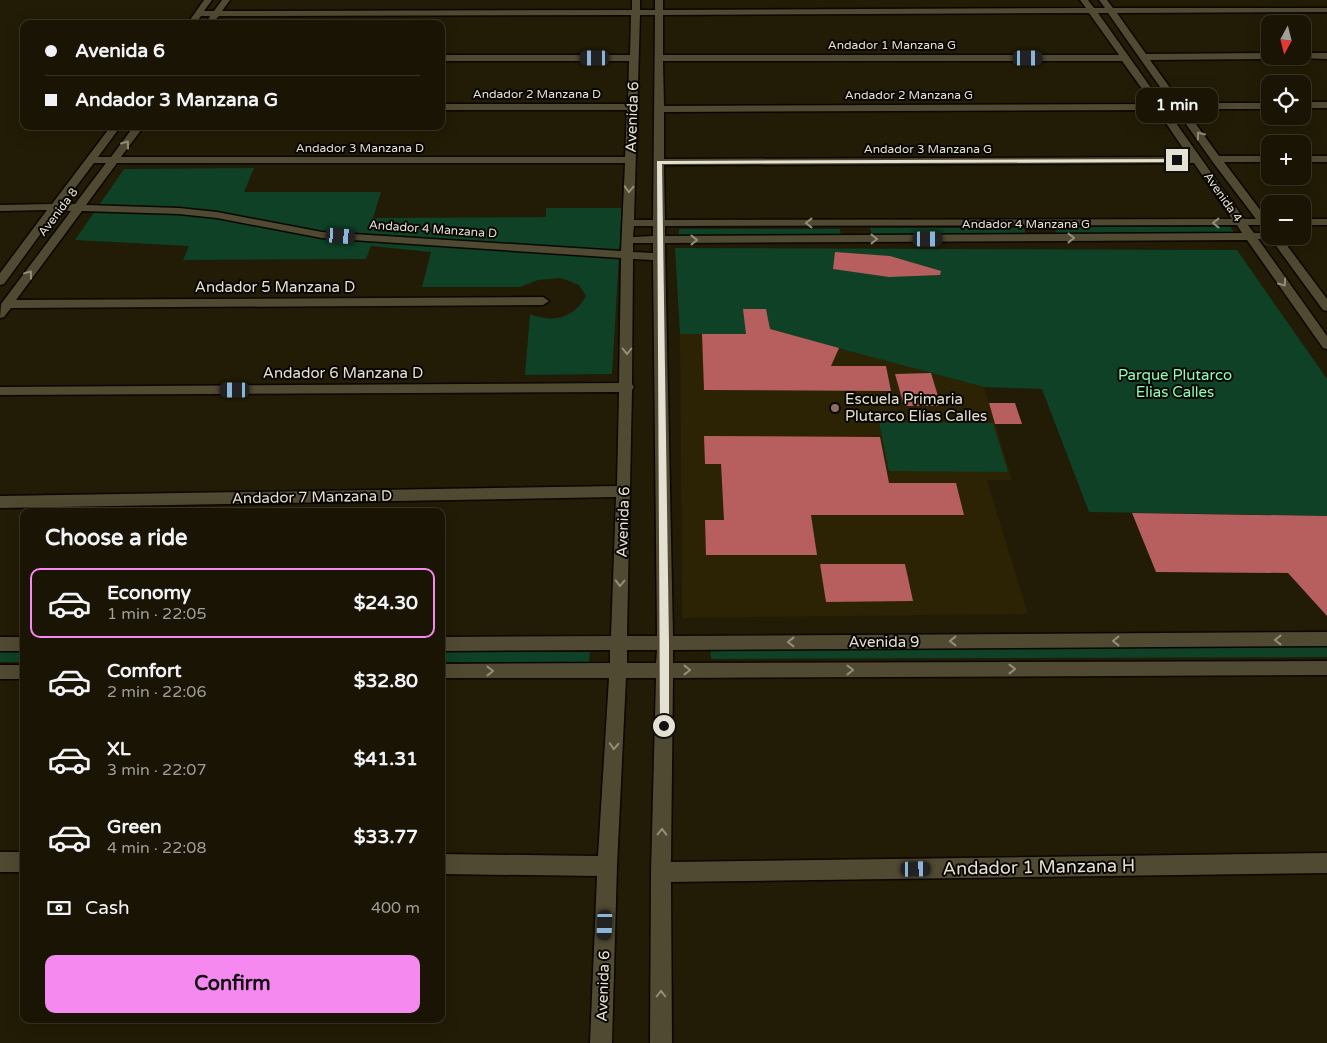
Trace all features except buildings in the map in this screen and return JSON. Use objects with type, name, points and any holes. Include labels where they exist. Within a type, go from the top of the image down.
[{"type":"street","points":[[194,20],[208,0]]},
{"type":"street","points":[[213,20],[226,0]]},
{"type":"street","name":"Avenida 4","points":[[1084,0],[1327,345]]},
{"type":"street","name":"Avenida 4","points":[[1103,0],[1216,159],[1261,217]]},
{"type":"street","points":[[198,14],[636,6],[1091,11],[1327,10]]},
{"type":"street","name":"Avenida 6","points":[[602,1043],[607,866],[618,671],[624,491],[627,387],[627,256],[630,160],[634,107],[636,6]]},
{"type":"street","name":"Avenida 6","points":[[659,6],[659,257],[665,643],[661,872],[661,1043]]},
{"type":"street","points":[[1102,26],[1122,26]]},
{"type":"street","points":[[1145,57],[1261,56]]},
{"type":"street","points":[[1311,56],[1327,56]]},
{"type":"street","points":[[445,58],[634,58]]},
{"type":"street","name":"Andador 1 Manzana G","points":[[659,58],[1125,58]]},
{"type":"street","points":[[1311,105],[1327,105]]},
{"type":"street","points":[[1180,106],[1261,106]]},
{"type":"street","name":"Andador 2 Manzana D","points":[[445,107],[634,107]]},
{"type":"street","name":"Andador 2 Manzana G","points":[[659,109],[1158,107]]},
{"type":"street","name":"Avenida 8","points":[[0,282],[113,130]]},
{"type":"street","name":"Avenida 8","points":[[4,309],[136,130]]},
{"type":"street","points":[[1216,159],[1261,159]]},
{"type":"street","points":[[1311,159],[1327,159]]},
{"type":"street","name":"Andador 3 Manzana D","points":[[91,160],[630,160]]},
{"type":"street","name":"Andador 3 Manzana G","points":[[659,162],[1197,160]]},
{"type":"street","points":[[1230,206],[1252,206]]},
{"type":"street","name":"Andador 4 Manzana D","points":[[0,208],[56,207],[179,212],[217,215],[322,235],[659,257]]},
{"type":"street","points":[[1311,222],[1327,222]]},
{"type":"street","name":"Andador 4 Manzana G","points":[[628,223],[1261,224]]},
{"type":"street","points":[[850,223],[853,239]]},
{"type":"street","points":[[1035,223],[1041,238]]},
{"type":"street","name":"Andador 4 Manzana G","points":[[628,240],[1261,237]]},
{"type":"street","points":[[1281,245],[1327,308]]},
{"type":"street","points":[[1267,261],[1292,260]]},
{"type":"street","name":"Andador 5 Manzana D","points":[[4,309],[543,301]]},
{"type":"street","name":"Andador 6 Manzana D","points":[[0,391],[627,387]]},
{"type":"street","name":"Andador 7 Manzana D","points":[[0,502],[624,491]]},
{"type":"street","name":"Avenida 9","points":[[445,644],[1327,640]]},
{"type":"street","points":[[0,644],[20,644]]},
{"type":"street","name":"Avenida 9","points":[[445,671],[1327,668]]},
{"type":"street","points":[[0,672],[20,672]]},
{"type":"street","points":[[0,862],[20,862]]},
{"type":"street","name":"Andador 1 Manzana H","points":[[661,872],[1327,863]]},
{"type":"street","points":[[445,864],[607,866]]},
{"type":"shaded area","points":[[680,334],[789,335],[984,387],[1012,480],[987,480],[1028,614],[682,618]]},
{"type":"green space","points":[[254,168],[244,192],[381,192],[373,218],[546,217],[546,208],[622,208],[612,374],[525,375],[530,314],[547,318],[562,317],[575,310],[586,296],[579,285],[561,278],[538,280],[520,287],[422,287],[431,252],[371,246],[366,259],[183,260],[189,246],[75,240],[124,169]]},
{"type":"green space","points":[[1230,226],[1234,233],[1057,234],[1054,227]]},
{"type":"green space","points":[[870,228],[1024,228],[1026,234],[872,235]]},
{"type":"green space","points":[[679,229],[840,229],[841,235],[679,235]]},
{"type":"green space","name":"Parque Plutarco Elias Calles","points":[[675,248],[1237,250],[1327,379],[1327,516],[1089,512],[1042,389],[984,387],[789,335],[680,334]]},
{"type":"green space","points":[[879,422],[993,423],[1008,472],[889,471]]},
{"type":"green space","points":[[1327,646],[1327,657],[711,659],[710,648]]},
{"type":"green space","points":[[0,652],[20,652],[20,662],[0,662]]},
{"type":"green space","points":[[445,652],[590,652],[589,662],[445,662]]},
{"type":"place","name":"Escuela Primaria Plutarco Elías Calles","points":[[835,408]]},
{"type":"route","points":[[664,726],[665,643],[659,162],[1177,160]]}]
